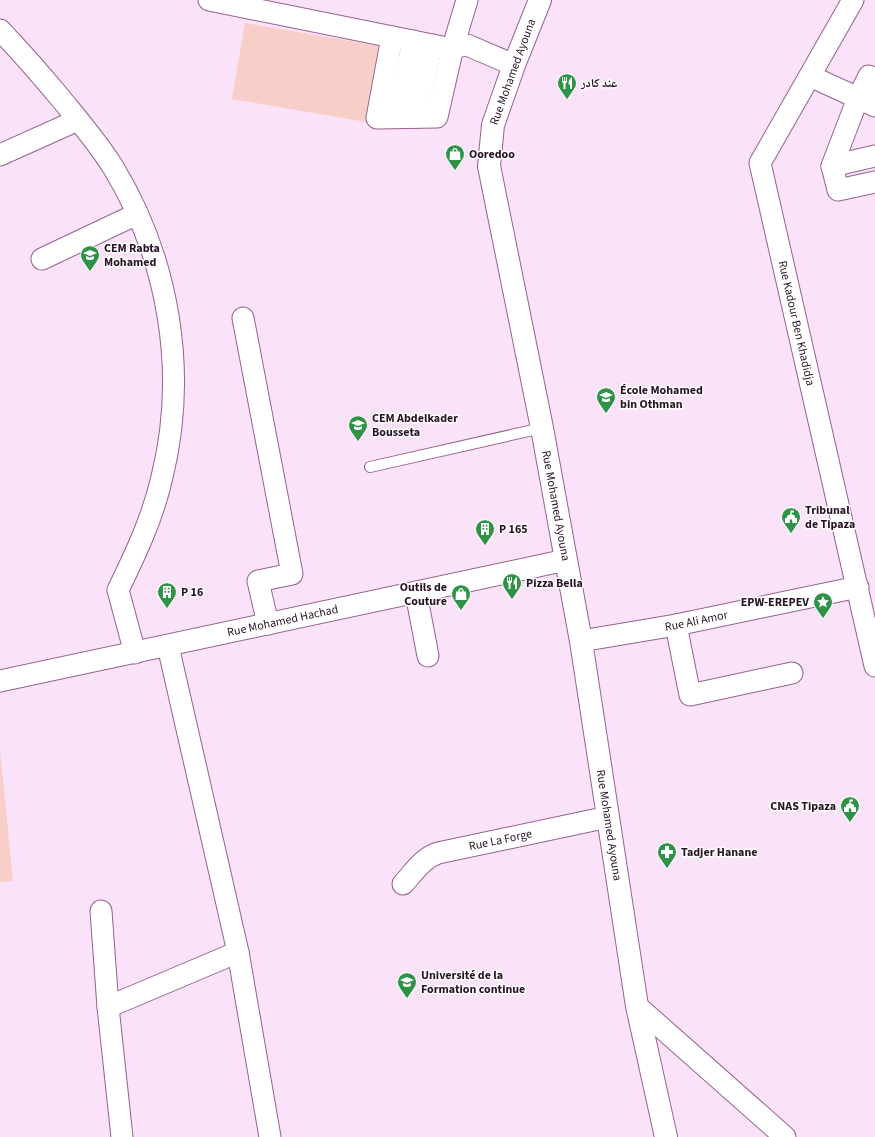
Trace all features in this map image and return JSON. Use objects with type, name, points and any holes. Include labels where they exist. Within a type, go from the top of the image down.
[{"type":"main road","name":"Rue Mohamed Ayouna","points":[[540,0],[514,65],[493,126],[490,166],[542,428],[566,560],[580,640],[637,1006],[666,1137]]},
{"type":"street","points":[[209,0],[447,48],[467,45],[514,65]]},
{"type":"street","points":[[392,37],[376,118],[437,117],[453,47],[467,0]]},
{"type":"street","name":"Rue Kadour Ben Khadidja","points":[[853,0],[760,163],[875,666]]},
{"type":"street","points":[[0,30],[24,54],[78,120],[112,167],[137,214],[150,246],[163,291],[172,344],[173,370],[171,424],[162,477],[146,528],[118,590],[135,653]]},
{"type":"street","points":[[407,117],[422,43]]},
{"type":"street","points":[[810,76],[869,101],[832,166],[838,190],[875,182]]},
{"type":"street","points":[[0,155],[78,120]]},
{"type":"street","points":[[832,166],[875,156]]},
{"type":"street","points":[[42,259],[137,214]]},
{"type":"street","points":[[243,318],[292,574],[258,581],[268,624]]},
{"type":"street","name":"Rue Mohamed Hachad","points":[[0,681],[566,560]]},
{"type":"street","name":"Rue Ali Amor","points":[[580,640],[676,624],[858,587]]},
{"type":"street","points":[[416,593],[428,656]]},
{"type":"street","points":[[676,624],[690,695],[792,673]]},
{"type":"street","points":[[168,646],[238,952],[270,1137]]},
{"type":"street","name":"Rue La Forge","points":[[403,884],[422,862],[438,853],[608,817]]},
{"type":"street","points":[[101,911],[108,1007],[122,1137]]},
{"type":"street","points":[[108,1007],[238,952]]},
{"type":"street","points":[[637,1006],[785,1137]]},
{"type":"lane","points":[[370,467],[542,428]]},
{"type":"shaded area","points":[[245,23],[379,46],[366,122],[232,99]]},
{"type":"shaded area","points":[[0,749],[13,881],[0,882]]},
{"type":"place","name":"عند كادر","points":[[567,100]]},
{"type":"place","name":"Ooredoo","points":[[455,171]]},
{"type":"place","name":"CEM Rabta Mohamed","points":[[90,272]]},
{"type":"place","name":"École Mohamed bin Othman","points":[[606,414]]},
{"type":"place","name":"CEM Abdelkader Bousseta","points":[[358,442]]},
{"type":"place","name":"Tribunal de Tipaza","points":[[791,534]]},
{"type":"place","name":"P 165","points":[[485,546]]},
{"type":"place","name":"Pizza Bella","points":[[512,600]]},
{"type":"place","name":"P 16","points":[[167,609]]},
{"type":"place","name":"Outils de Couture","points":[[461,611]]},
{"type":"place","name":"EPW-EREPEV","points":[[823,619]]},
{"type":"place","name":"CNAS Tipaza","points":[[850,823]]},
{"type":"place","name":"Tadjer Hanane","points":[[667,869]]},
{"type":"place","name":"Université de la Formation continue","points":[[407,999]]}]
